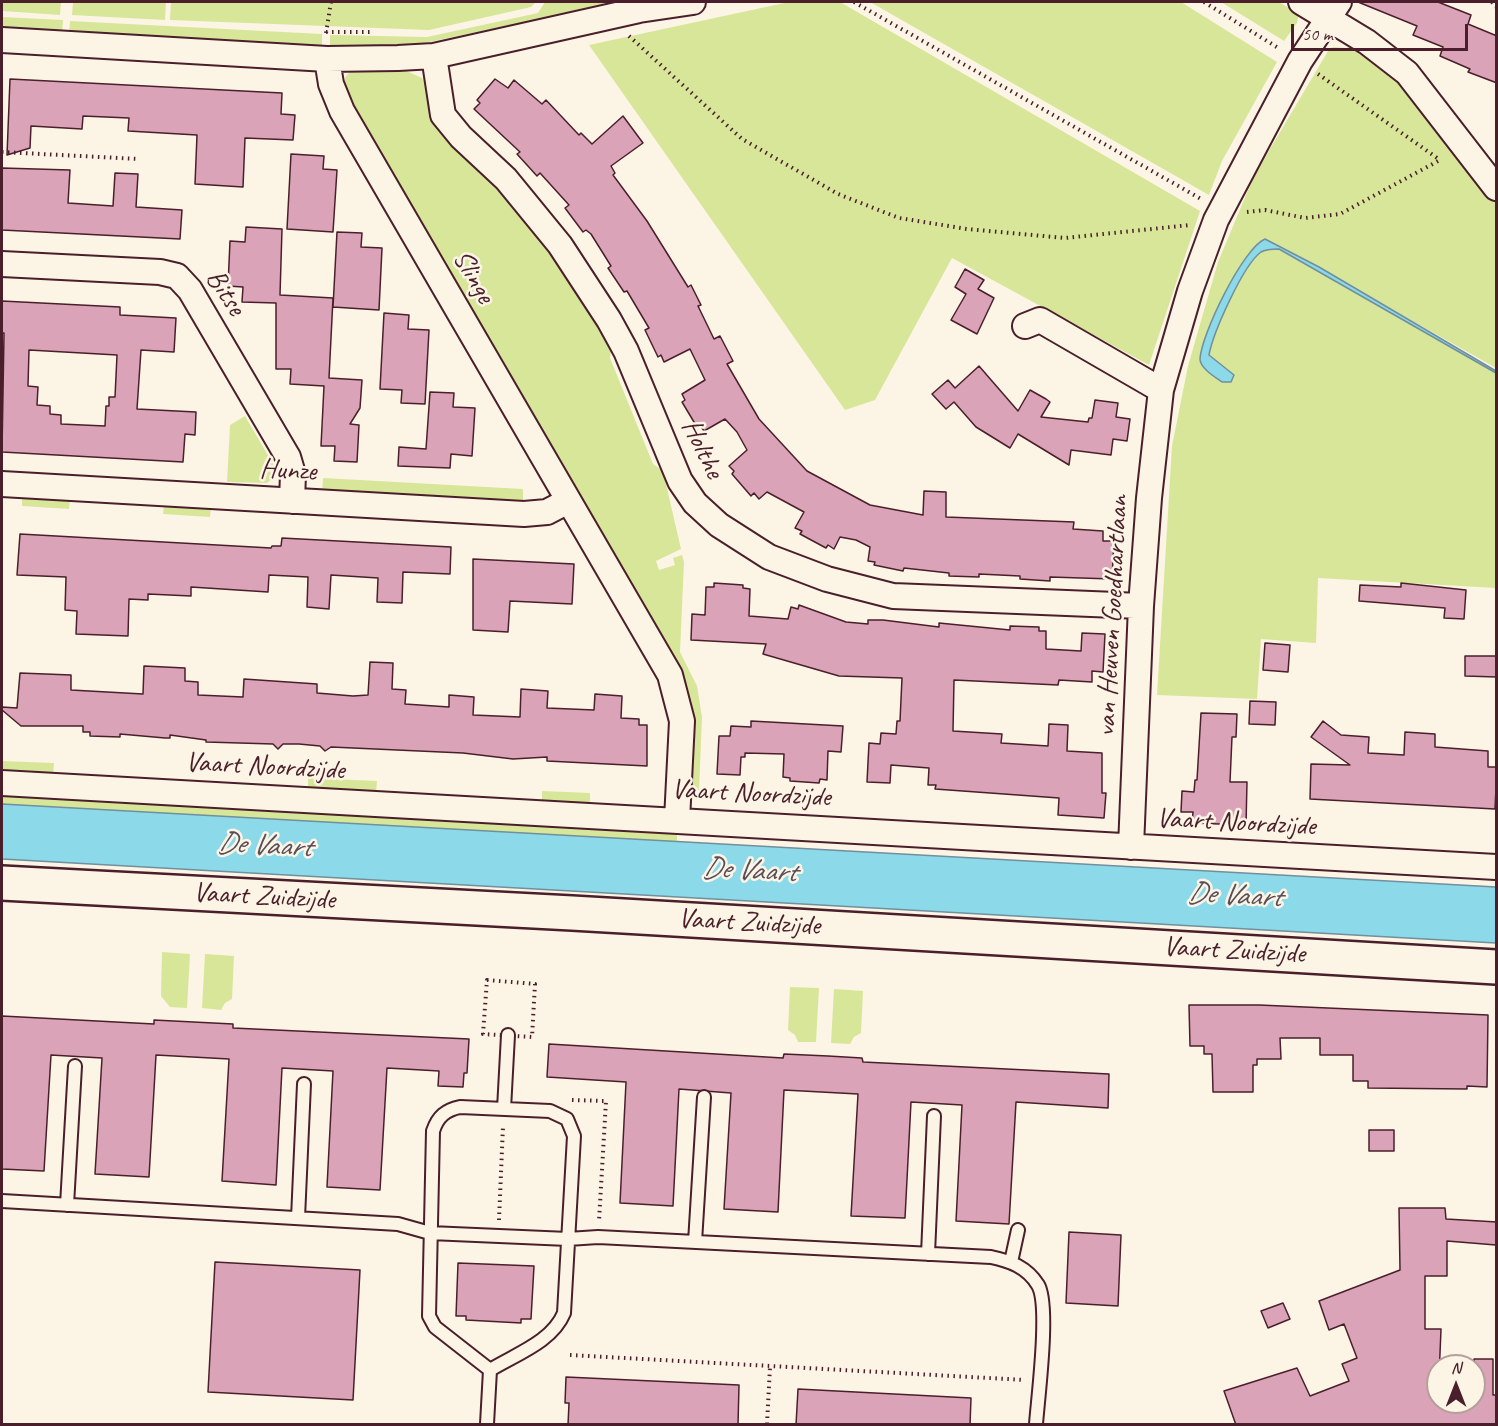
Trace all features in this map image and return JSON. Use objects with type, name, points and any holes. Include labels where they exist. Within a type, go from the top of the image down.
[{"type":"main road","name":"Vaart Zuidzijde","points":[[2,883],[584,913],[1497,967]]},
{"type":"street","points":[[2,40],[327,59],[434,56],[610,16],[693,2]]},
{"type":"street","points":[[1301,2],[1334,9],[1367,42],[1407,74],[1497,188]]},
{"type":"street","name":"van Heuven Goedhartlaan","points":[[1131,847],[1142,606],[1161,390],[1190,291],[1219,214],[1300,61],[1334,9]]},
{"type":"street","name":"Holthe","points":[[434,56],[444,115],[461,137],[506,179],[560,245],[609,320],[626,351],[680,481],[695,503],[719,525],[769,557],[827,579],[893,596],[1142,606]]},
{"type":"street","name":"Slinge","points":[[327,59],[331,84],[342,111],[670,675],[682,721],[677,820]]},
{"type":"street","name":"Bitse","points":[[2,264],[160,272],[177,276],[190,290],[288,458],[293,474],[292,501]]},
{"type":"street","points":[[1025,326],[1040,320],[1161,390]]},
{"type":"street","name":"Hunze","points":[[2,484],[528,514],[547,512],[568,501]]},
{"type":"street","name":"Vaart Noordzijde","points":[[2,783],[1497,867]]},
{"type":"lane","points":[[504,1109],[508,1035]]},
{"type":"lane","points":[[67,1205],[75,1066]]},
{"type":"lane","points":[[298,1218],[304,1084]]},
{"type":"lane","points":[[695,1242],[704,1097]]},
{"type":"lane","points":[[460,1107],[559,1114],[572,1126],[574,1136],[564,1313],[559,1326],[551,1335],[490,1370],[435,1327],[429,1316],[432,1131],[435,1123],[449,1109],[460,1107]]},
{"type":"lane","points":[[928,1254],[934,1116]]},
{"type":"lane","points":[[2,1202],[398,1224],[430,1233],[568,1239],[598,1237],[991,1257],[1011,1262],[1027,1272],[1039,1286],[1043,1308],[1036,1425]]},
{"type":"lane","points":[[1011,1262],[1018,1230]]},
{"type":"lane","points":[[488,1425],[490,1370]]},
{"type":"path","points":[[327,59],[326,32],[331,2]]},
{"type":"path","points":[[854,2],[1219,214]]},
{"type":"path","points":[[1204,2],[1300,61],[1440,160],[1450,164]]},
{"type":"path","points":[[1492,2],[1497,7]]},
{"type":"path","points":[[610,16],[616,25],[742,139],[838,194],[899,218],[967,229],[1065,238],[1190,225],[1219,214],[1265,210],[1305,218],[1340,214],[1440,160]]},
{"type":"path","points":[[326,32],[383,33]]},
{"type":"path","points":[[2,152],[139,159]]},
{"type":"path","points":[[487,980],[535,984],[532,1037],[508,1035],[483,1034],[487,980]]},
{"type":"path","points":[[559,1114],[571,1100],[606,1101],[598,1237]]},
{"type":"path","points":[[499,1236],[504,1109]]},
{"type":"path","points":[[570,1355],[1039,1380]]},
{"type":"path","points":[[767,1425],[770,1367]]},
{"type":"green space","points":[[2,2],[61,2],[60,15],[2,11]]},
{"type":"green space","points":[[73,2],[166,2],[165,20],[72,15]]},
{"type":"green space","points":[[171,2],[536,2],[531,7],[429,30],[170,20]]},
{"type":"green space","points":[[545,2],[620,2],[410,46],[330,48],[330,35],[427,37],[538,13]]},
{"type":"green space","points":[[789,2],[840,2],[1200,211],[1149,365],[952,258],[875,400],[845,410],[589,45]]},
{"type":"green space","points":[[870,2],[1181,2],[1277,62],[1222,161],[1209,195]]},
{"type":"green space","points":[[1221,2],[1279,2],[1299,14],[1297,23],[1284,41]]},
{"type":"green space","points":[[2,17],[63,20],[62,34],[2,31]]},
{"type":"green space","points":[[70,21],[322,34],[322,48],[69,34]]},
{"type":"green space","points":[[1350,43],[1384,66],[1406,88],[1496,204],[1496,368],[1274,243],[1259,241],[1238,284],[1245,271],[1261,252],[1279,249],[1496,373],[1496,588],[1318,578],[1316,643],[1261,639],[1257,699],[1157,695],[1172,446],[1188,366],[1218,262],[1254,176],[1328,51],[1333,47],[1347,48]],"holes":[[[1226,307],[1209,355],[1234,375],[1200,360]]]},
{"type":"green space","points":[[358,69],[402,69],[422,78],[505,195],[552,251],[612,344],[610,358],[653,464],[663,471],[681,549],[656,561],[659,570],[675,565],[673,558],[682,555],[684,562],[680,652],[697,686],[702,717],[699,791],[701,797],[692,797],[690,790],[690,731],[347,101],[345,77]]},
{"type":"green space","points":[[245,416],[276,469],[274,477],[267,483],[227,482],[230,425]]},
{"type":"green space","points":[[323,478],[523,489],[523,505],[322,494]]},
{"type":"green space","points":[[22,496],[70,500],[69,509],[22,506]]},
{"type":"green space","points":[[164,505],[211,508],[210,517],[163,514]]},
{"type":"green space","points":[[2,761],[54,763],[53,775],[2,772]]},
{"type":"green space","points":[[308,778],[377,781],[376,793],[308,789]]},
{"type":"green space","points":[[542,791],[590,793],[590,804],[542,801]]},
{"type":"green space","points":[[2,793],[677,829],[677,842],[2,804]]},
{"type":"green space","points":[[162,952],[190,954],[187,1008],[170,1007],[161,996]]},
{"type":"green space","points":[[205,954],[234,956],[232,999],[225,1003],[221,1010],[202,1008]]},
{"type":"green space","points":[[790,987],[819,988],[816,1042],[798,1042],[795,1035],[788,1030]]},
{"type":"green space","points":[[834,989],[863,991],[861,1033],[854,1037],[850,1044],[831,1043]]},
{"type":"water","points":[[1265,239],[1319,267],[1496,373],[1279,249],[1274,249],[1261,252],[1246,270],[1216,331],[1209,355],[1234,375],[1231,382],[1222,382],[1202,366],[1200,359],[1202,347],[1215,313],[1235,275],[1256,246]]},
{"type":"water","name":"De Vaart","points":[[2,804],[1496,887],[1496,943],[2,859]]},
{"type":"building","points":[[1358,2],[1438,2],[1471,15],[1468,24],[1497,36],[1497,83],[1468,72],[1470,69],[1440,56],[1443,47],[1413,35],[1417,26]]},
{"type":"building","points":[[10,79],[282,93],[281,114],[295,115],[293,140],[245,138],[243,187],[195,184],[197,135],[128,131],[129,118],[83,116],[82,129],[31,126],[30,148],[7,155]]},
{"type":"building","points":[[495,79],[508,88],[514,80],[542,104],[546,100],[579,135],[581,133],[592,144],[623,116],[643,143],[611,166],[615,173],[613,175],[647,221],[688,287],[691,285],[714,339],[720,336],[733,361],[727,364],[759,419],[807,471],[870,505],[923,515],[924,491],[946,492],[946,517],[1074,522],[1073,529],[1103,531],[1103,541],[1114,541],[1112,579],[1050,577],[1050,581],[1020,579],[1020,576],[979,574],[979,577],[949,576],[949,573],[904,568],[903,571],[874,565],[875,562],[868,561],[870,547],[856,540],[840,537],[834,549],[828,545],[826,548],[800,534],[802,531],[795,528],[804,512],[767,492],[759,499],[754,493],[751,496],[732,474],[734,471],[729,466],[747,450],[737,432],[725,419],[704,431],[700,425],[697,427],[682,402],[685,400],[682,394],[705,380],[690,349],[664,362],[661,355],[658,357],[645,330],[649,328],[627,291],[624,292],[608,268],[611,266],[591,234],[586,230],[583,232],[565,208],[569,205],[540,173],[537,176],[517,154],[520,152],[474,109],[480,103],[477,100]]},
{"type":"building","points":[[291,154],[324,156],[323,169],[337,170],[333,232],[287,229]]},
{"type":"building","points":[[2,168],[70,170],[68,203],[113,206],[115,173],[138,174],[136,207],[182,210],[180,239],[2,230]]},
{"type":"building","points":[[246,227],[282,229],[280,295],[333,298],[329,378],[362,380],[360,408],[350,424],[359,425],[357,462],[334,461],[335,446],[321,446],[324,386],[290,384],[291,369],[276,369],[276,303],[242,302],[243,287],[228,286],[230,241],[245,242]]},
{"type":"building","points":[[337,232],[362,233],[361,247],[382,248],[379,310],[333,307]]},
{"type":"building","points":[[965,269],[984,280],[978,289],[994,298],[977,334],[951,320],[966,294],[955,287]]},
{"type":"building","points":[[2,301],[120,307],[120,315],[176,318],[174,352],[141,350],[137,409],[196,412],[195,435],[185,434],[183,462],[2,452],[4,333],[2,333]],"holes":[[[29,350],[117,355],[115,397],[109,397],[105,426],[61,424],[61,415],[50,414],[50,406],[37,405],[38,387],[28,386]]]},
{"type":"building","points":[[384,313],[409,315],[408,329],[429,330],[425,404],[401,403],[402,390],[380,389]]},
{"type":"building","points":[[979,366],[1018,411],[1030,390],[1050,402],[1041,417],[1088,422],[1089,418],[1092,418],[1095,400],[1118,403],[1116,417],[1130,419],[1127,441],[1113,439],[1111,455],[1071,450],[1069,465],[1018,434],[1010,448],[976,427],[954,402],[946,409],[932,394],[948,380],[955,388]]},
{"type":"building","points":[[430,392],[454,393],[453,407],[475,408],[472,456],[451,454],[450,468],[398,466],[399,447],[426,449]]},
{"type":"building","points":[[20,534],[271,548],[281,546],[282,538],[451,547],[450,574],[403,572],[402,603],[377,602],[378,578],[331,575],[329,609],[307,607],[308,577],[269,575],[268,592],[191,587],[191,596],[148,594],[148,600],[129,599],[128,636],[76,634],[77,611],[65,610],[66,577],[17,575]]},
{"type":"building","points":[[473,559],[574,564],[572,604],[510,601],[508,632],[473,630]]},
{"type":"building","points":[[714,583],[743,585],[743,588],[750,589],[749,616],[788,619],[791,607],[798,609],[799,605],[846,622],[868,624],[868,620],[883,620],[939,627],[939,623],[1010,630],[1010,626],[1039,627],[1039,631],[1046,631],[1046,649],[1081,651],[1082,633],[1105,634],[1103,672],[1092,671],[1092,682],[1059,680],[1058,685],[954,680],[953,731],[1002,734],[1001,743],[1048,746],[1049,724],[1068,725],[1067,751],[1102,753],[1102,793],[1106,793],[1104,818],[1058,815],[1059,798],[935,789],[936,785],[928,785],[929,768],[891,765],[890,783],[867,782],[869,743],[880,744],[881,733],[896,734],[897,721],[900,721],[902,678],[839,676],[763,654],[766,644],[691,640],[692,614],[705,615],[706,587],[714,587]]},
{"type":"building","points":[[1401,583],[1466,590],[1464,619],[1444,618],[1445,608],[1359,601],[1360,585],[1401,587]]},
{"type":"building","points":[[1265,643],[1290,645],[1288,672],[1263,670]]},
{"type":"building","points":[[1465,656],[1497,656],[1497,677],[1465,676]]},
{"type":"building","points":[[370,662],[393,663],[392,689],[406,690],[405,704],[449,707],[449,695],[474,697],[473,715],[520,717],[521,689],[548,691],[547,708],[594,710],[595,694],[622,696],[621,718],[639,719],[639,725],[647,725],[647,766],[547,761],[547,757],[513,759],[463,753],[331,747],[325,751],[320,746],[299,744],[283,744],[278,749],[273,744],[206,742],[206,740],[170,735],[170,738],[120,734],[120,737],[90,736],[90,732],[83,732],[83,726],[21,726],[2,710],[2,707],[17,708],[20,673],[71,675],[71,690],[143,694],[144,666],[185,668],[185,681],[198,682],[198,695],[243,697],[244,679],[317,684],[317,693],[353,696],[368,695]]},
{"type":"building","points":[[1250,701],[1276,702],[1275,725],[1249,724]]},
{"type":"building","points":[[1201,713],[1237,714],[1236,737],[1232,737],[1230,782],[1247,782],[1246,825],[1192,823],[1193,812],[1181,812],[1182,791],[1194,792],[1195,780],[1197,780]]},
{"type":"building","points":[[751,721],[843,726],[841,752],[828,751],[827,780],[820,779],[819,783],[790,781],[790,778],[783,777],[784,754],[745,753],[745,757],[741,757],[740,775],[717,774],[719,736],[730,736],[731,726],[751,727]]},
{"type":"building","points":[[1323,721],[1341,735],[1369,737],[1368,753],[1404,755],[1405,732],[1435,734],[1435,747],[1488,751],[1488,767],[1497,767],[1495,809],[1310,799],[1311,764],[1350,765],[1311,737]]},
{"type":"building","points":[[1189,1005],[1259,1005],[1488,1015],[1487,1087],[1467,1086],[1467,1089],[1368,1088],[1368,1081],[1353,1081],[1353,1055],[1320,1055],[1320,1038],[1280,1038],[1281,1059],[1257,1059],[1257,1065],[1253,1065],[1253,1092],[1213,1092],[1212,1054],[1204,1054],[1204,1046],[1190,1046]]},
{"type":"building","points":[[2,1016],[154,1024],[154,1020],[233,1024],[233,1028],[469,1039],[467,1073],[464,1073],[463,1087],[438,1086],[439,1071],[387,1068],[380,1190],[327,1187],[333,1071],[282,1068],[276,1185],[222,1181],[229,1059],[156,1055],[149,1177],[95,1174],[102,1058],[51,1055],[44,1171],[2,1169]]},
{"type":"building","points":[[549,1044],[783,1058],[784,1054],[828,1056],[862,1058],[863,1062],[1109,1074],[1108,1108],[1016,1102],[1009,1224],[956,1221],[962,1105],[911,1102],[905,1218],[851,1216],[858,1094],[784,1090],[778,1212],[724,1209],[731,1093],[679,1089],[673,1206],[620,1203],[626,1082],[547,1077]]},
{"type":"building","points":[[1369,1130],[1394,1130],[1394,1151],[1369,1151]]},
{"type":"building","points":[[1399,1208],[1445,1208],[1446,1219],[1497,1222],[1496,1245],[1447,1241],[1447,1276],[1425,1276],[1425,1329],[1441,1329],[1440,1354],[1426,1354],[1426,1414],[1486,1414],[1486,1359],[1493,1359],[1493,1395],[1497,1395],[1497,1425],[1236,1425],[1224,1391],[1297,1368],[1310,1396],[1349,1381],[1342,1364],[1357,1358],[1344,1324],[1329,1330],[1319,1301],[1400,1270]]},
{"type":"building","points":[[1069,1232],[1121,1235],[1118,1306],[1066,1303]]},
{"type":"building","points":[[215,1262],[360,1270],[353,1400],[208,1392]]},
{"type":"building","points":[[458,1263],[534,1266],[531,1319],[521,1319],[521,1323],[466,1320],[466,1316],[456,1316]]},
{"type":"building","points":[[1283,1303],[1290,1319],[1268,1328],[1261,1311]]},
{"type":"building","points":[[566,1377],[739,1385],[738,1425],[568,1425],[569,1403],[565,1403]]},
{"type":"building","points":[[798,1389],[971,1398],[970,1425],[796,1425]]}]
